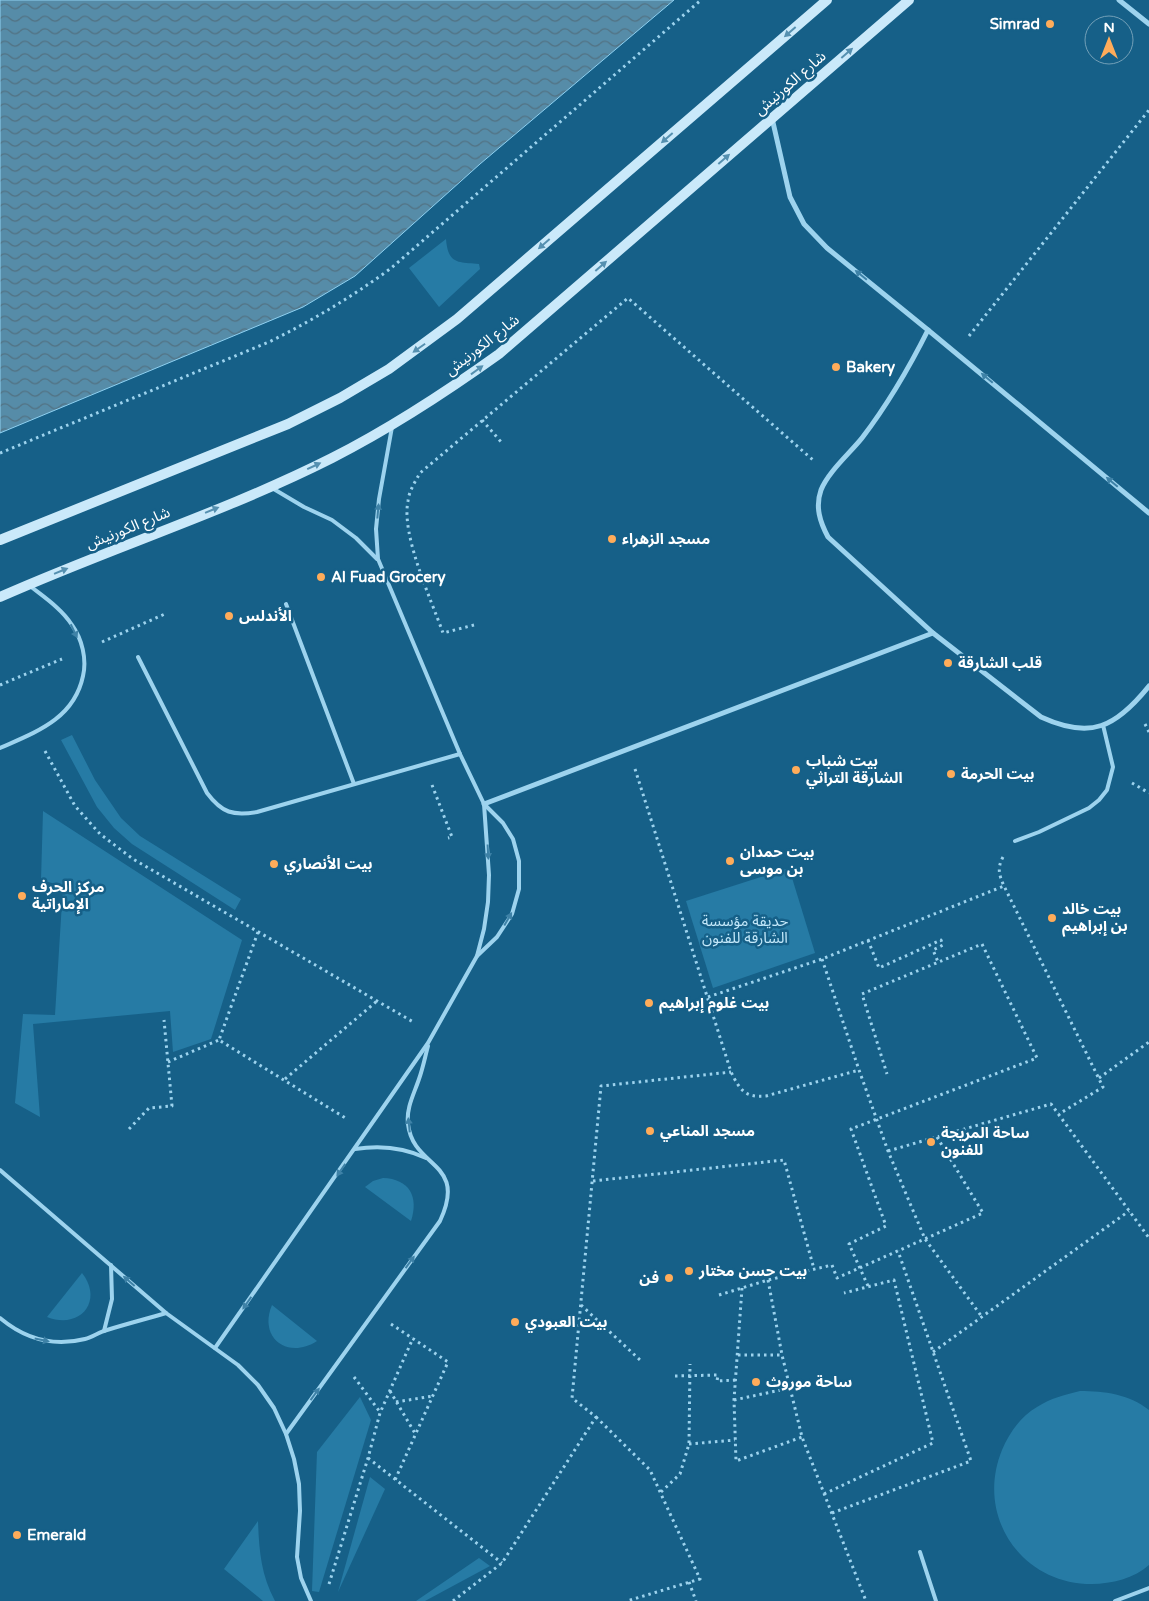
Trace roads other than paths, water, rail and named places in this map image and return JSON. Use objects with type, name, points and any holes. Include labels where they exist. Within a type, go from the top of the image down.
[{"type":"main road","points":[[0,540],[288,424],[340,398],[389,369],[458,319],[827,0]]},
{"type":"main road","name":"شارع الكورنيش","points":[[0,596],[270,487],[332,458],[392,426],[458,383],[499,354],[909,0]]},
{"type":"street","points":[[1119,0],[1149,24]]},
{"type":"street","points":[[772,118],[790,197],[804,224],[827,248],[956,352],[1149,513]]},
{"type":"street","points":[[928,330],[910,366],[889,401],[862,439],[830,475],[821,489],[818,505],[820,522],[828,537],[933,633],[1041,717],[1061,726],[1081,729],[1103,725],[1120,716],[1135,704],[1149,686]]},
{"type":"street","points":[[484,804],[933,633]]},
{"type":"lane","points":[[392,426],[379,499],[376,529],[378,560],[460,754],[484,804],[503,824],[513,839],[520,861],[520,888],[512,914],[497,937],[477,956]]},
{"type":"lane","points":[[270,487],[304,507],[332,520],[356,538],[378,560]]},
{"type":"lane","points":[[0,748],[53,722],[70,707],[81,688],[86,666],[83,650],[72,624],[28,584]]},
{"type":"lane","points":[[286,604],[354,784]]},
{"type":"lane","points":[[138,657],[207,793],[215,804],[227,812],[242,815],[257,812],[460,754]]},
{"type":"lane","points":[[1015,841],[1039,832],[1089,808],[1107,790],[1114,767],[1103,725]]},
{"type":"lane","points":[[215,1348],[428,1043],[477,956],[488,902],[489,875],[484,804]]},
{"type":"lane","points":[[428,1043],[419,1079],[408,1110],[410,1135],[416,1146],[428,1159]]},
{"type":"lane","points":[[286,1434],[440,1222],[446,1207],[447,1185],[437,1165],[428,1159],[400,1149],[370,1147],[355,1149]]},
{"type":"lane","points":[[0,1170],[166,1313],[238,1365],[258,1385],[274,1408],[286,1434],[294,1459],[299,1484],[300,1511],[297,1558],[301,1578],[310,1601]]},
{"type":"lane","points":[[104,1331],[112,1298],[111,1265]]},
{"type":"lane","points":[[0,1318],[12,1328],[31,1338],[51,1342],[88,1338],[104,1331],[166,1313]]},
{"type":"lane","points":[[920,1552],[936,1601]]},
{"type":"lane","points":[[1116,1601],[1149,1588]]},
{"type":"water","points":[[0,0],[674,0],[480,164],[355,276],[303,307],[0,433]]},
{"type":"place","name":"Simrad","points":[[1050,24]]},
{"type":"place","name":"Bakery","points":[[836,367]]},
{"type":"place","name":"مسجد الزهراء","points":[[612,539]]},
{"type":"place","name":"Al Fuad Grocery","points":[[321,577]]},
{"type":"place","name":"الأندلس","points":[[229,616]]},
{"type":"place","name":"قلب الشارقة","points":[[948,663]]},
{"type":"place","name":"بيت شباب الشارقة التراثي","points":[[796,770]]},
{"type":"place","name":"بيت الحرمة","points":[[951,774]]},
{"type":"place","name":"بيت حمدان بن موسى","points":[[730,861]]},
{"type":"place","name":"بيت الأنصاري","points":[[274,864]]},
{"type":"place","name":"مركز الحرف الإماراتية","points":[[22,896]]},
{"type":"place","name":"بيت خالد بن إبراهيم","points":[[1052,918]]},
{"type":"place","name":"بيت غلوم إبراهيم","points":[[649,1003]]},
{"type":"place","name":"مسجد المناعي","points":[[650,1131]]},
{"type":"place","name":"ساحة المريجة للفنون","points":[[931,1142]]},
{"type":"place","name":"بيت حسن مختار","points":[[689,1271]]},
{"type":"place","name":"فن","points":[[669,1278]]},
{"type":"place","name":"بيت العبودي","points":[[515,1322]]},
{"type":"place","name":"ساحة موروث","points":[[756,1382]]},
{"type":"place","name":"Emerald","points":[[17,1535]]},
{"type":"park label","name":"حديقة مؤسسة الشارقة للفنون","points":[[745,930]]}]
